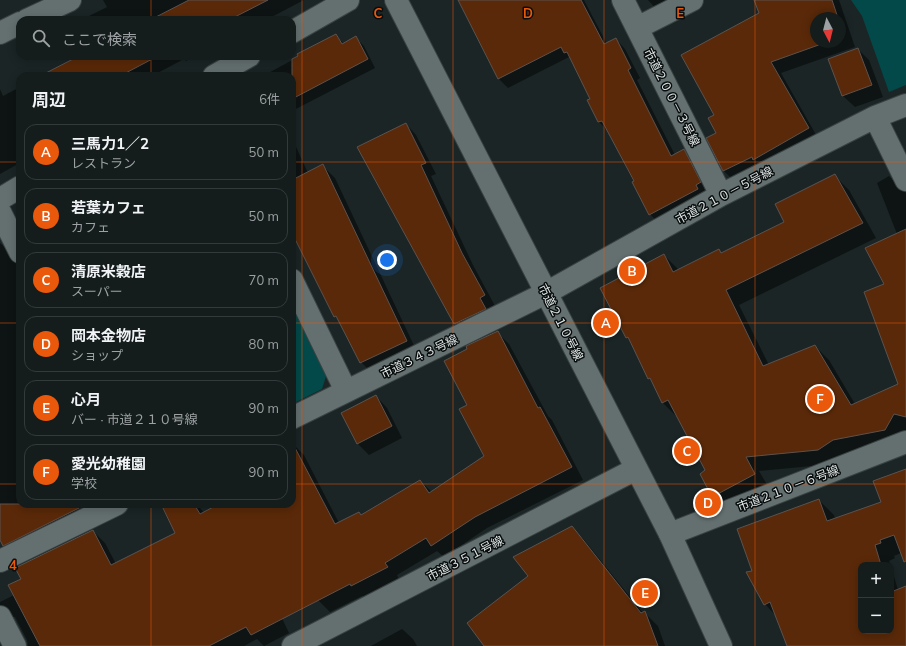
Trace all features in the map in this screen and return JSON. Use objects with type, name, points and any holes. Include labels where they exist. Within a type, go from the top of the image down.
[{"type":"street","points":[[36,16],[70,0]]},
{"type":"street","points":[[296,30],[348,0]]},
{"type":"street","name":"市道２１０号線","points":[[396,0],[670,534],[721,646]]},
{"type":"street","name":"市道２００－３号線","points":[[623,0],[722,195]]},
{"type":"street","points":[[637,28],[692,0]]},
{"type":"street","points":[[0,33],[16,25]]},
{"type":"street","points":[[221,72],[243,60]]},
{"type":"street","name":"市道２１０－５号線","points":[[546,293],[722,195],[874,117],[906,105]]},
{"type":"street","points":[[874,117],[906,180]]},
{"type":"street","points":[[0,198],[16,189]]},
{"type":"street","points":[[0,212],[16,244]]},
{"type":"street","points":[[296,288],[346,391]]},
{"type":"street","name":"市道３４３号線","points":[[296,416],[546,293]]},
{"type":"street","name":"市道２１０－６号線","points":[[670,534],[906,442]]},
{"type":"street","name":"市道３５１号線","points":[[293,646],[328,638],[636,469]]},
{"type":"street","points":[[0,561],[109,508]]},
{"type":"street","points":[[0,617],[15,646]]},
{"type":"shaded area","points":[[851,0],[906,0],[906,85],[889,92],[862,16]]},
{"type":"shaded area","points":[[296,305],[328,370],[322,389],[296,402]]},
{"type":"building","points":[[189,0],[268,0],[237,16],[158,16]]},
{"type":"building","points":[[458,0],[581,0],[604,44],[616,38],[631,68],[628,70],[671,156],[684,149],[701,182],[696,185],[698,189],[649,215],[632,182],[634,181],[602,121],[598,122],[587,100],[590,99],[567,52],[564,53],[561,47],[498,79]]},
{"type":"building","points":[[754,0],[832,0],[836,12],[810,12],[810,48],[771,62],[809,128],[753,160],[752,157],[723,171],[706,138],[716,133],[708,118],[714,115],[681,55],[759,13]]},
{"type":"building","points":[[336,34],[342,44],[356,36],[368,59],[296,97],[296,72],[292,72],[292,60],[296,60],[296,57],[298,56],[297,54]]},
{"type":"building","points":[[858,48],[872,85],[842,96],[828,59]]},
{"type":"building","points":[[71,60],[150,60],[128,72],[48,72]]},
{"type":"building","points":[[406,123],[426,163],[421,165],[462,253],[485,295],[480,298],[486,309],[454,324],[357,147]]},
{"type":"building","points":[[323,164],[407,341],[360,363],[336,316],[334,317],[296,241],[296,178]]},
{"type":"building","points":[[835,174],[863,223],[726,290],[763,366],[815,345],[851,405],[898,384],[864,292],[884,284],[865,248],[906,229],[906,417],[894,414],[885,430],[833,440],[818,450],[746,457],[755,474],[712,497],[700,474],[705,470],[668,400],[662,403],[650,378],[648,379],[628,337],[626,338],[600,288],[664,254],[673,272],[719,249],[721,253],[784,222],[775,204]]},
{"type":"building","points":[[498,331],[538,408],[540,407],[572,467],[475,517],[431,546],[426,538],[385,563],[388,567],[351,586],[350,584],[251,635],[246,627],[209,646],[40,646],[8,585],[21,579],[15,568],[93,530],[111,565],[175,533],[163,508],[196,508],[200,514],[211,508],[296,508],[296,450],[335,524],[359,512],[361,515],[420,480],[429,493],[484,456],[459,409],[467,405],[444,361],[467,349],[466,346]]},
{"type":"building","points":[[376,395],[392,426],[357,444],[341,413]]},
{"type":"building","points":[[906,469],[906,561],[904,562],[894,535],[880,540],[881,543],[875,545],[880,562],[858,562],[858,634],[894,634],[894,591],[906,586],[906,646],[787,646],[770,602],[764,605],[746,572],[752,571],[737,529],[819,499],[827,521],[881,502],[873,481]]},
{"type":"building","points":[[0,504],[16,504],[16,508],[79,508],[3,546],[0,540]]},
{"type":"building","points":[[572,526],[641,613],[645,611],[658,646],[484,646],[467,623],[528,576],[513,557]]},
{"type":"place","name":"若葉カフェ","points":[[632,271]]},
{"type":"place","name":"三馬力1／2","points":[[606,323]]},
{"type":"place","name":"愛光幼稚園","points":[[820,399]]},
{"type":"place","name":"清原米穀店","points":[[687,451]]},
{"type":"place","name":"岡本金物店","points":[[708,503]]},
{"type":"place","name":"心月","points":[[645,593]]}]
